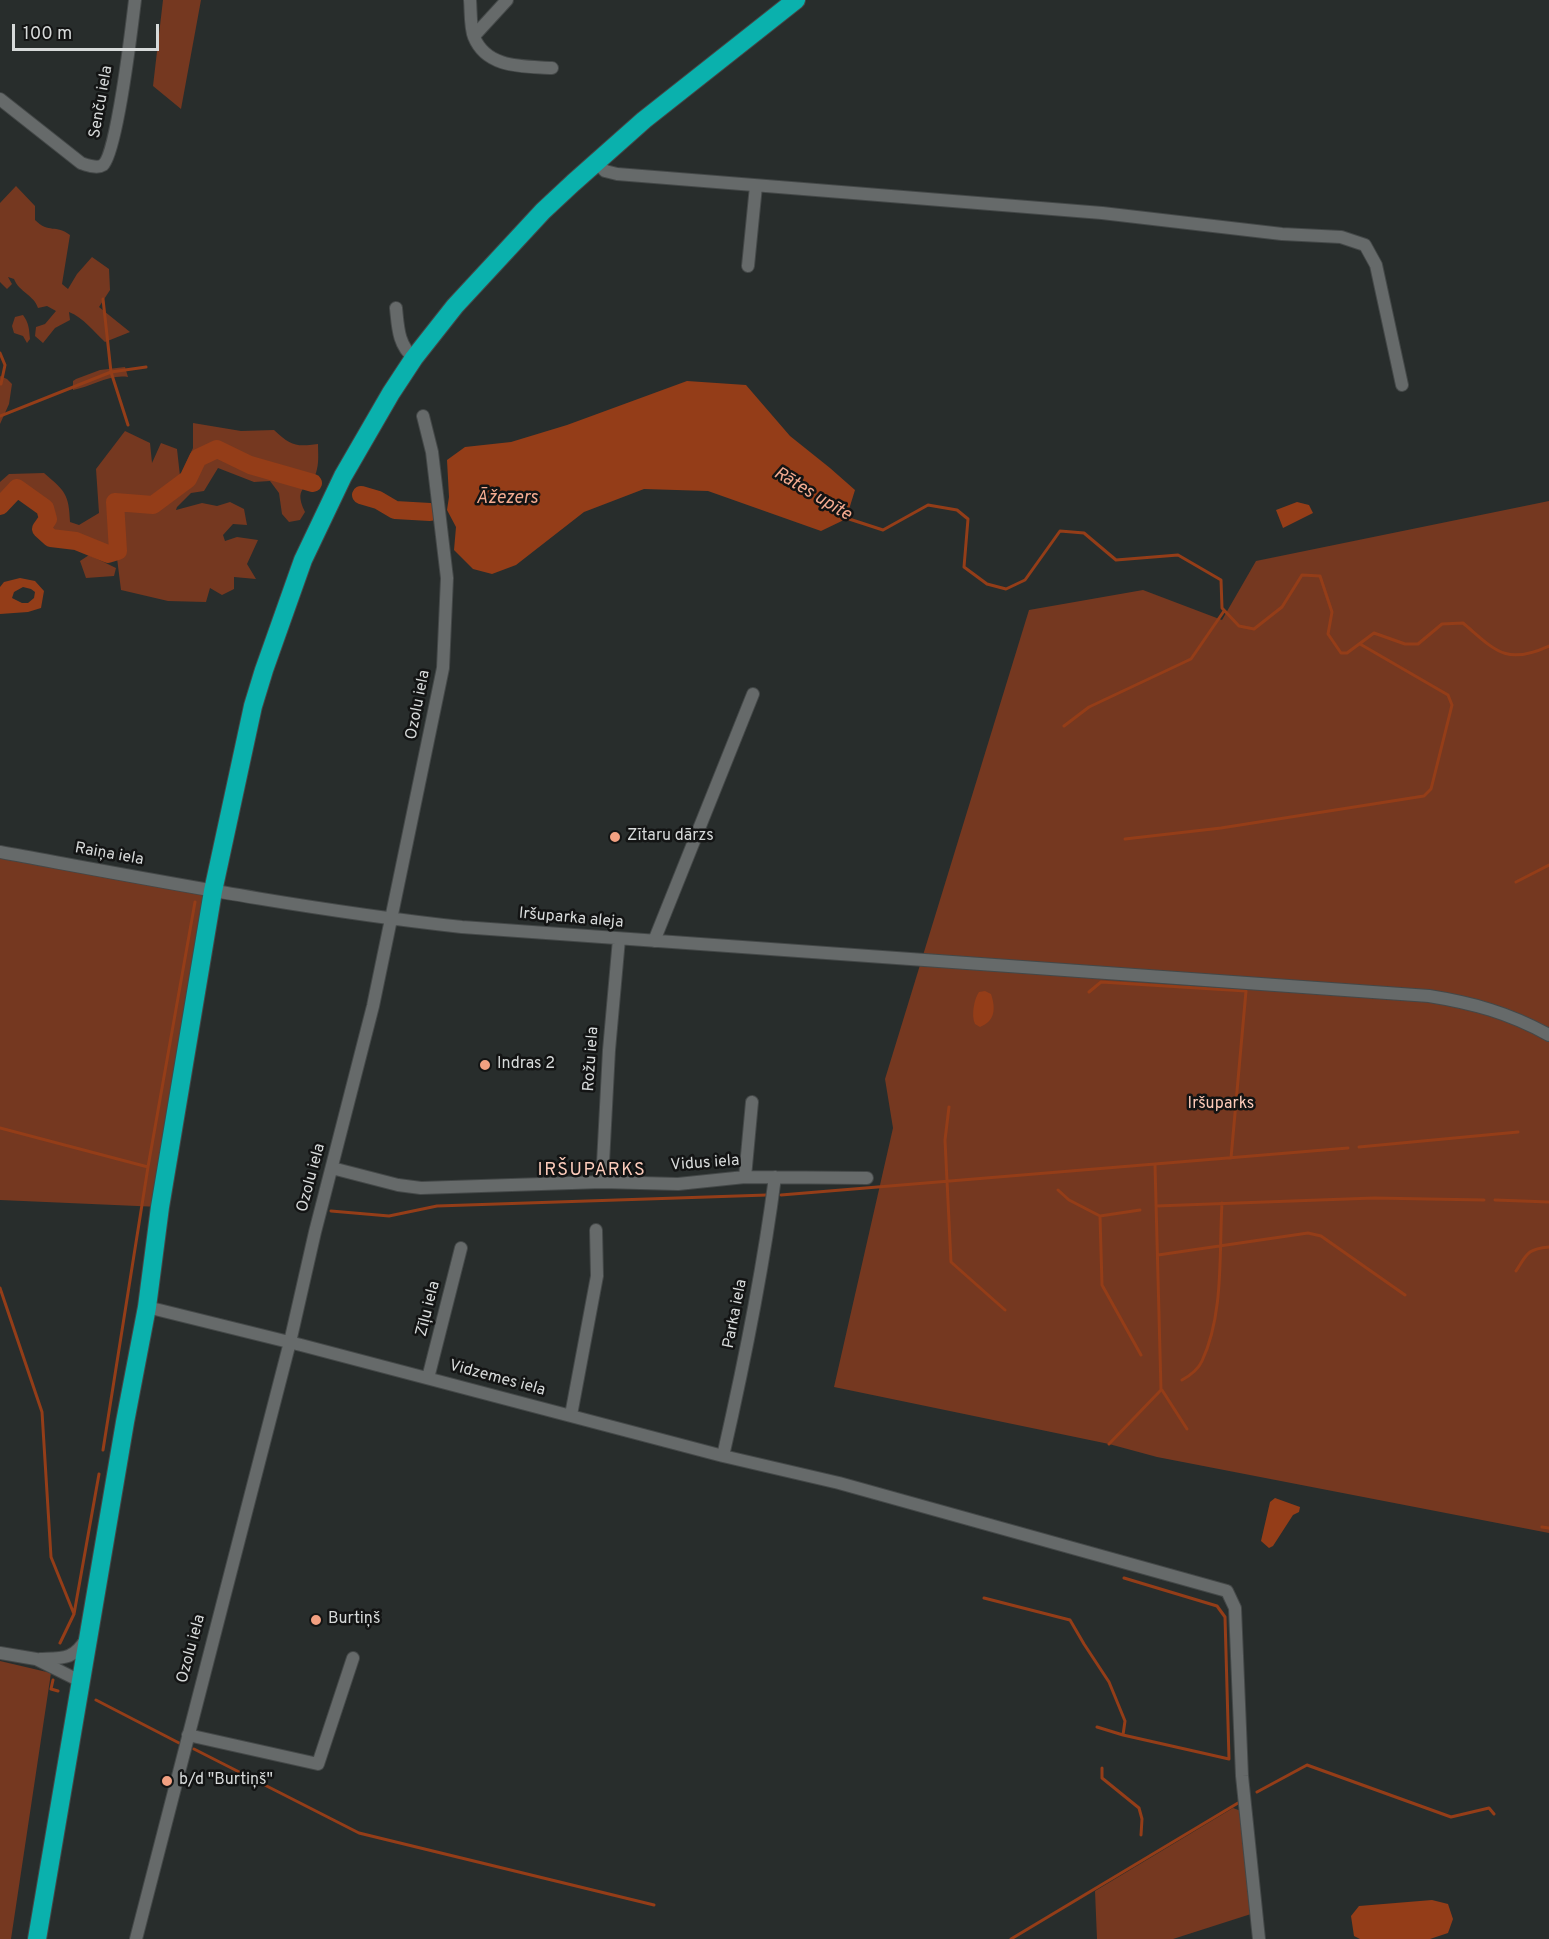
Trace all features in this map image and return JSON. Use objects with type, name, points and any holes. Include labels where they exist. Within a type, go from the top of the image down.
[{"type":"highway","points":[[37,1939],[147,1307],[160,1207],[213,891],[253,706],[303,560],[343,476],[391,393],[414,358],[455,306],[543,211],[596,162],[644,120],[796,0]]},
{"type":"street","name":"Senču iela","points":[[0,99],[81,163],[96,167],[103,165],[109,156],[116,126],[135,0]]},
{"type":"street","points":[[470,0],[474,36],[482,50],[506,65],[552,68]]},
{"type":"street","points":[[474,36],[507,0]]},
{"type":"street","points":[[596,162],[604,171],[617,174],[1102,213],[1282,234],[1341,237],[1365,245],[1376,265],[1402,385]]},
{"type":"street","points":[[748,266],[756,186]]},
{"type":"street","points":[[396,308],[398,333],[406,351],[414,358]]},
{"type":"street","name":"Ozolu iela","points":[[136,1939],[290,1342],[315,1232],[375,996],[443,668],[447,578],[432,452],[423,416]]},
{"type":"street","points":[[654,941],[753,694]]},
{"type":"street","name":"Raiņa iela","points":[[0,852],[213,891]]},
{"type":"street","name":"Iršuparka aleja","points":[[213,891],[392,919],[462,927],[1429,996],[1464,1002],[1507,1014],[1549,1035]]},
{"type":"street","name":"Rožu iela","points":[[602,1182],[609,1050],[619,939]]},
{"type":"street","points":[[745,1177],[752,1102]]},
{"type":"street","name":"Vidus iela","points":[[332,1168],[398,1185],[421,1188],[602,1182],[678,1184],[745,1177],[867,1178]]},
{"type":"street","name":"Parka iela","points":[[723,1456],[766,1248],[776,1177]]},
{"type":"street","points":[[571,1415],[597,1276],[596,1230]]},
{"type":"street","name":"Zīļu iela","points":[[428,1378],[461,1248]]},
{"type":"street","name":"Vidzemes iela","points":[[147,1307],[290,1342],[723,1456],[840,1483],[1227,1591],[1235,1608],[1242,1776],[1259,1939]]},
{"type":"street","points":[[0,1653],[36,1659],[60,1658],[73,1655],[78,1651],[89,1634]]},
{"type":"street","points":[[188,1735],[318,1764],[353,1658]]},
{"type":"street","points":[[36,1659],[82,1682]]},
{"type":"green space","points":[[163,0],[201,0],[181,109],[153,86]]},
{"type":"green space","points":[[16,186],[35,206],[35,220],[44,227],[61,230],[70,235],[62,284],[68,289],[92,257],[109,269],[110,290],[99,307],[130,332],[105,342],[84,321],[69,312],[70,320],[55,328],[43,343],[35,336],[36,327],[45,324],[56,311],[47,306],[38,308],[14,279],[8,277],[12,284],[7,289],[0,282],[0,203]]},
{"type":"green space","points":[[23,315],[29,329],[30,339],[27,343],[23,336],[14,333],[12,326],[15,317]]},
{"type":"green space","points":[[125,367],[128,377],[114,377],[73,390],[73,381],[76,379],[100,370]]},
{"type":"green space","points":[[0,376],[12,384],[9,404],[0,424]]},
{"type":"green space","points":[[193,423],[241,431],[274,430],[294,444],[318,444],[315,476],[300,496],[305,512],[300,520],[289,522],[282,514],[279,493],[270,481],[254,482],[218,468],[204,491],[191,493],[177,507],[176,510],[202,503],[217,506],[230,502],[244,509],[247,525],[233,524],[223,535],[225,541],[237,537],[258,540],[247,564],[256,579],[234,577],[234,589],[222,595],[210,588],[206,602],[168,601],[121,590],[117,558],[92,551],[76,541],[51,538],[41,529],[48,519],[45,508],[17,488],[0,504],[0,482],[9,474],[44,473],[65,494],[70,522],[79,525],[99,513],[96,469],[125,431],[150,443],[152,463],[161,443],[177,449],[180,476],[193,448]]},
{"type":"green space","name":"Iršuparks","points":[[1549,501],[1549,1533],[1157,1457],[1109,1444],[834,1387],[893,1128],[885,1079],[1029,610],[1143,590],[1222,620],[1256,561]]},
{"type":"green space","points":[[89,555],[116,568],[114,576],[86,578],[80,561]]},
{"type":"green space","points":[[0,852],[213,891],[160,1207],[0,1200]]},
{"type":"green space","points":[[0,1661],[51,1673],[11,1939],[0,1939]]},
{"type":"green space","points":[[1233,1808],[1241,1811],[1251,1914],[1173,1939],[1097,1939],[1095,1891]]},
{"type":"water","name":"Āžezers","points":[[687,381],[746,385],[790,436],[855,490],[846,519],[821,531],[708,491],[644,489],[584,512],[516,565],[492,574],[473,569],[454,550],[456,527],[447,510],[449,497],[447,460],[465,447],[511,442],[567,425]]},
{"type":"water","points":[[1297,502],[1309,505],[1313,513],[1283,528],[1276,510]]},
{"type":"water","points":[[20,578],[35,581],[44,591],[41,608],[28,612],[0,614],[0,587],[4,582]],"holes":[[[23,587],[35,592],[34,598],[28,603],[12,598],[14,592]]]},
{"type":"water","points":[[985,991],[991,994],[994,1009],[989,1021],[980,1027],[974,1021],[974,1008],[979,992]]},
{"type":"water","points":[[1275,1498],[1300,1507],[1299,1512],[1293,1515],[1273,1546],[1269,1548],[1261,1541],[1270,1502]]},
{"type":"water","points":[[1432,1900],[1448,1904],[1453,1919],[1448,1933],[1430,1939],[1360,1939],[1354,1936],[1351,1916],[1359,1906]]},
{"type":"waterway","points":[[103,299],[111,372],[128,425]]},
{"type":"waterway","points":[[0,353],[5,365],[1,384]]},
{"type":"waterway","points":[[0,416],[111,372],[146,367]]},
{"type":"waterway","name":"Rātes upīte","points":[[0,506],[17,488],[45,508],[48,519],[41,529],[51,538],[76,541],[108,554],[118,551],[115,502],[153,505],[188,479],[198,458],[217,449],[250,465],[313,483]]},
{"type":"waterway","name":"Rātes upīte","points":[[361,495],[378,500],[395,510],[430,512]]},
{"type":"waterway","name":"Rātes upīte","points":[[843,517],[883,530],[928,505],[957,510],[968,519],[964,567],[987,584],[1006,589],[1025,580],[1060,531],[1084,533],[1116,560],[1178,555],[1221,580],[1222,608],[1239,626],[1254,629],[1282,607],[1302,575],[1320,576],[1332,612],[1328,634],[1341,653],[1347,653],[1374,633],[1405,644],[1418,644],[1442,624],[1463,623],[1484,641],[1511,655],[1522,655],[1549,646]]},
{"type":"waterway","points":[[1064,726],[1089,707],[1191,659],[1224,611]]},
{"type":"waterway","points":[[1125,839],[1221,828],[1424,796],[1431,789],[1452,705],[1448,695],[1360,644]]},
{"type":"waterway","points":[[1516,882],[1549,865]]},
{"type":"waterway","points":[[103,1450],[148,1167],[195,902]]},
{"type":"waterway","points":[[1089,992],[1101,982],[1246,991],[1231,1158]]},
{"type":"waterway","points":[[949,1107],[945,1140],[951,1262],[1005,1310]]},
{"type":"waterway","points":[[0,1128],[148,1167]]},
{"type":"waterway","points":[[1359,1147],[1518,1132]]},
{"type":"waterway","points":[[781,1195],[1348,1148]]},
{"type":"waterway","points":[[1109,1444],[1161,1390],[1155,1165]]},
{"type":"waterway","points":[[1058,1190],[1069,1200],[1100,1216],[1140,1210]]},
{"type":"waterway","points":[[331,1211],[389,1216],[437,1206],[767,1195]]},
{"type":"waterway","points":[[1156,1206],[1374,1198],[1484,1200]]},
{"type":"waterway","points":[[1495,1200],[1549,1202]]},
{"type":"waterway","points":[[1182,1380],[1194,1372],[1200,1364],[1214,1324],[1219,1284],[1222,1203]]},
{"type":"waterway","points":[[1100,1216],[1102,1285],[1141,1355]]},
{"type":"waterway","points":[[1158,1255],[1308,1233],[1321,1236],[1405,1295]]},
{"type":"waterway","points":[[1516,1271],[1528,1253],[1549,1247]]},
{"type":"waterway","points":[[0,1288],[42,1412],[51,1557],[74,1614]]},
{"type":"waterway","points":[[1162,1390],[1187,1429]]},
{"type":"waterway","points":[[60,1643],[74,1614],[99,1474]]},
{"type":"waterway","points":[[1542,1527],[1549,1528]]},
{"type":"waterway","points":[[1097,1727],[1229,1759],[1225,1617],[1217,1606],[1124,1578]]},
{"type":"waterway","points":[[984,1598],[1070,1620],[1109,1682],[1125,1721],[1123,1735]]},
{"type":"waterway","points":[[53,1680],[51,1689],[58,1691]]},
{"type":"waterway","points":[[96,1700],[181,1744]]},
{"type":"waterway","points":[[194,1749],[359,1833],[654,1905]]},
{"type":"waterway","points":[[1257,1792],[1307,1765],[1451,1817],[1489,1808],[1494,1814]]},
{"type":"waterway","points":[[1102,1768],[1102,1778],[1139,1808],[1142,1819],[1141,1835]]},
{"type":"waterway","points":[[1011,1939],[1238,1803]]},
{"type":"place","name":"Zītaru dārzs","points":[[615,837]]},
{"type":"place","name":"Indras 2","points":[[485,1065]]},
{"type":"place","name":"Burtiņš","points":[[316,1620]]},
{"type":"place","name":"b/d \"Burtiņš\"","points":[[167,1781]]},
{"type":"district","name":"IRŠUPARKS","points":[[592,1171]]}]
